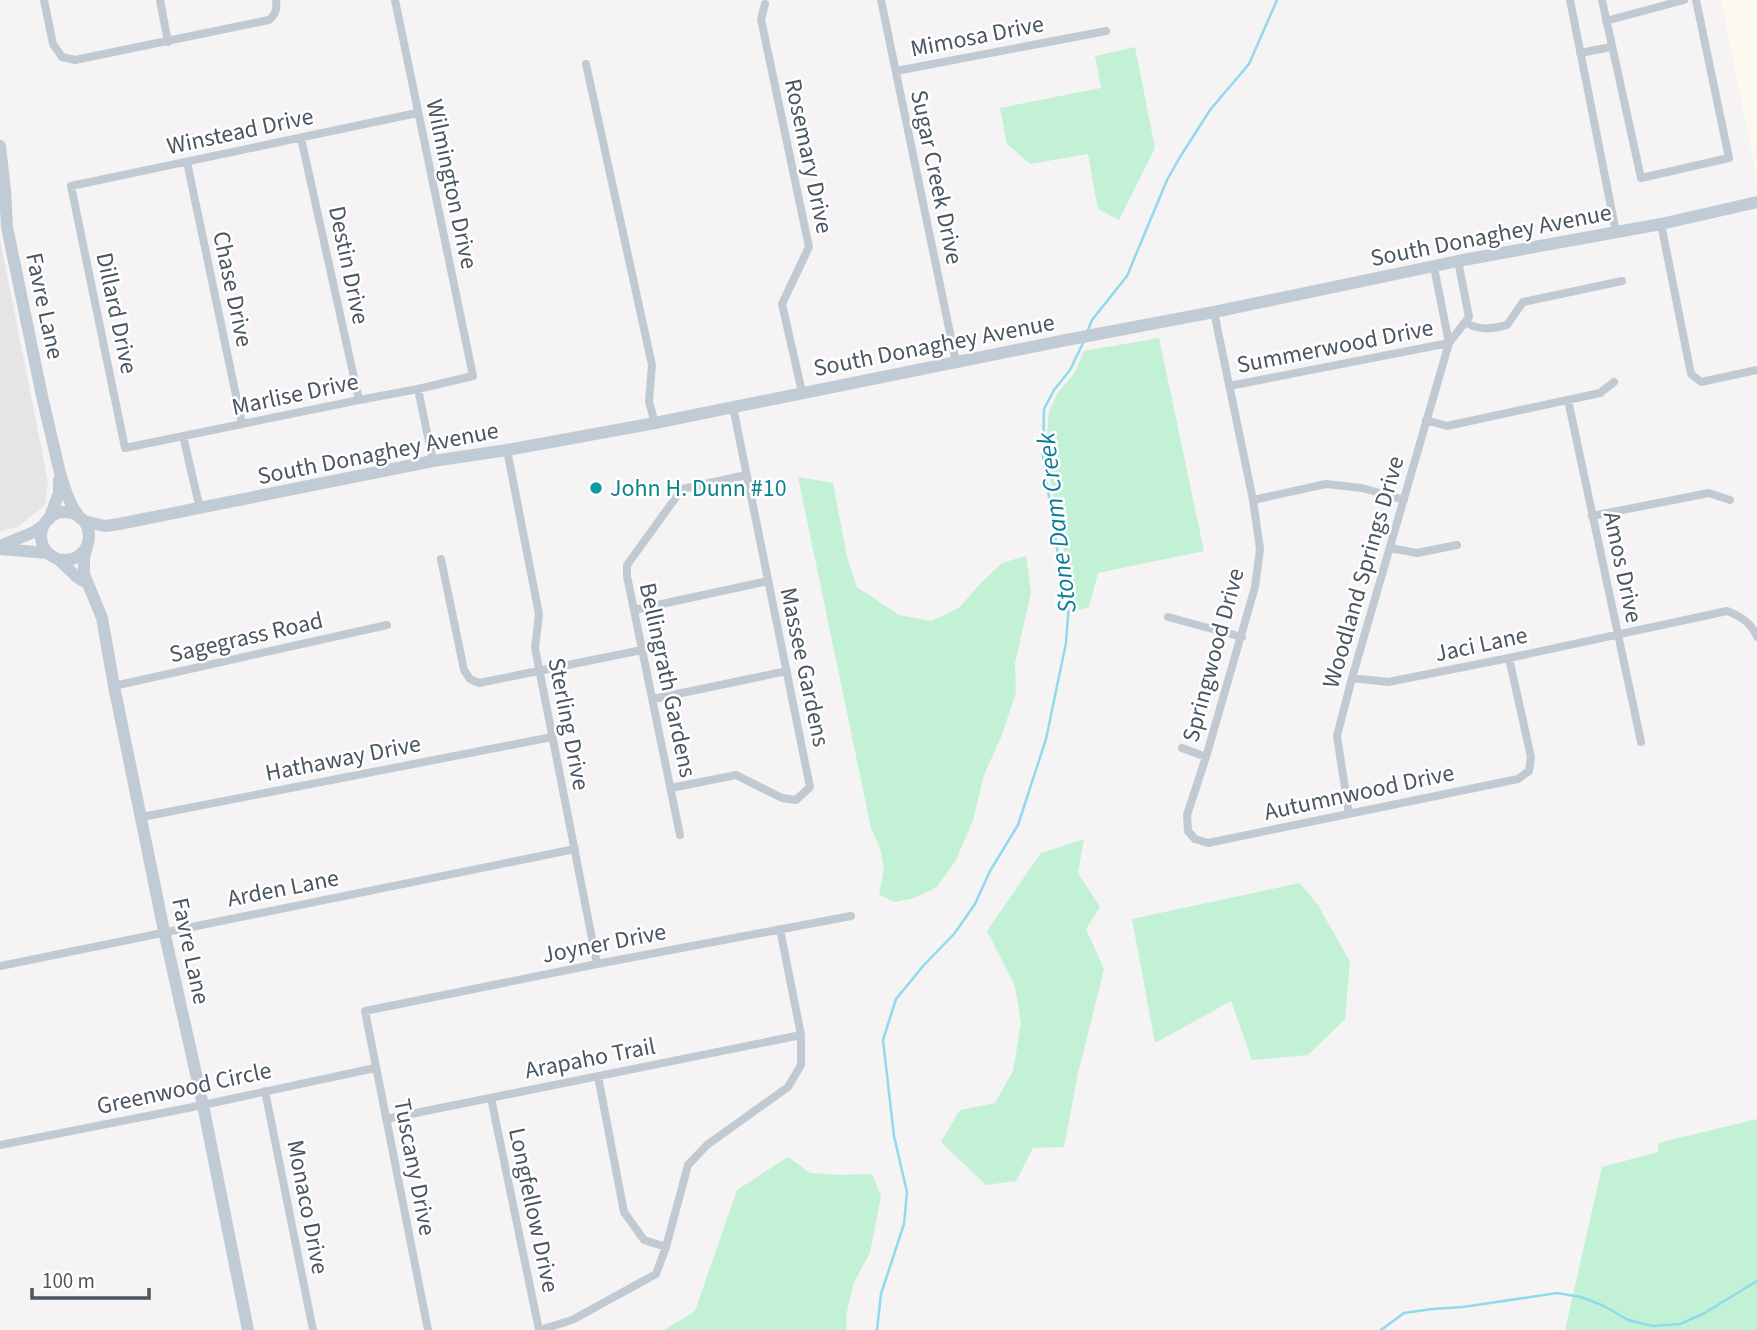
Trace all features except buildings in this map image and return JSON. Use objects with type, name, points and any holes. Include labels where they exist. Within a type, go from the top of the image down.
[{"type":"street","points":[[44,0],[52,44],[62,57],[75,60],[269,20],[277,8],[276,0]]},
{"type":"street","points":[[160,0],[169,41]]},
{"type":"street","name":"Wilmington Drive","points":[[395,0],[473,376]]},
{"type":"street","name":"Sugar Creek Drive","points":[[881,0],[956,362]]},
{"type":"street","points":[[1570,0],[1616,232]]},
{"type":"street","points":[[1602,0],[1641,178],[1729,158],[1696,0]]},
{"type":"street","points":[[1606,21],[1684,0]]},
{"type":"street","name":"Rosemary Drive","points":[[765,4],[761,19],[809,247],[782,304],[802,393]]},
{"type":"street","name":"Mimosa Drive","points":[[896,71],[1106,31]]},
{"type":"street","points":[[1580,53],[1611,47]]},
{"type":"street","points":[[586,64],[652,365],[649,401],[655,423]]},
{"type":"street","name":"Winstead Drive","points":[[71,186],[417,113]]},
{"type":"street","name":"Destin Drive","points":[[301,138],[359,400]]},
{"type":"street","name":"Favre Lane","points":[[0,146],[7,227],[60,473],[69,499],[82,519]]},
{"type":"street","name":"Chase Drive","points":[[187,162],[242,425]]},
{"type":"street","name":"Dillard Drive","points":[[71,186],[125,448]]},
{"type":"street","name":"South Donaghey Avenue","points":[[82,519],[105,526],[119,524],[433,461],[655,423],[1458,261],[1661,224],[1757,202]]},
{"type":"street","points":[[1661,224],[1691,374],[1701,382],[1757,370]]},
{"type":"street","points":[[1458,261],[1469,317],[1465,322],[1473,327],[1490,329],[1507,325],[1523,302],[1622,281]]},
{"type":"street","name":"Woodland Springs Drive","points":[[1434,267],[1449,343]]},
{"type":"street","name":"Springwood Drive","points":[[1195,839],[1188,831],[1187,815],[1242,637],[1255,587],[1260,549],[1253,500],[1214,312]]},
{"type":"street","name":"Woodland Springs Drive","points":[[1349,814],[1338,736],[1352,678],[1449,343],[1465,322]]},
{"type":"street","name":"Summerwood Drive","points":[[1229,386],[1449,343]]},
{"type":"street","name":"Marlise Drive","points":[[125,448],[473,376]]},
{"type":"street","points":[[1426,420],[1447,426],[1600,393],[1614,382]]},
{"type":"street","points":[[418,389],[433,461]]},
{"type":"street","name":"Amos Drive","points":[[1569,400],[1641,742]]},
{"type":"street","name":"Massee Gardens","points":[[670,788],[736,775],[782,798],[796,800],[810,787],[733,407]]},
{"type":"street","points":[[183,436],[200,509]]},
{"type":"street","name":"Sterling Drive","points":[[507,450],[539,614],[535,648],[539,671],[597,964]]},
{"type":"street","name":"Favre Lane","points":[[47,522],[59,493],[60,473]]},
{"type":"street","name":"Bellingrath Gardens","points":[[680,835],[627,576],[627,565],[682,489],[746,475]]},
{"type":"street","points":[[1253,500],[1326,484],[1362,488],[1404,500]]},
{"type":"street","points":[[1592,516],[1709,494],[1730,500]]},
{"type":"street","points":[[61,513],[75,514],[88,528],[87,546],[83,553],[71,560],[0,547],[34,532],[61,513]]},
{"type":"street","points":[[47,522],[42,540],[53,556]]},
{"type":"street","name":"South Donaghey Avenue","points":[[87,546],[119,524]]},
{"type":"street","points":[[1390,548],[1417,553],[1457,545]]},
{"type":"street","name":"Favre Lane","points":[[87,546],[83,565],[87,583],[102,618],[164,931],[203,1105],[246,1330]]},
{"type":"street","name":"Favre Lane","points":[[53,556],[76,577],[87,583]]},
{"type":"street","points":[[441,559],[464,670],[470,679],[480,683],[642,650]]},
{"type":"street","points":[[634,610],[768,581]]},
{"type":"street","name":"Jaci Lane","points":[[1352,678],[1388,682],[1727,611],[1742,617],[1757,637]]},
{"type":"street","points":[[1168,617],[1242,637]]},
{"type":"street","name":"Sagegrass Road","points":[[114,686],[387,625]]},
{"type":"street","name":"Autumnwood Drive","points":[[1195,839],[1208,843],[1518,779],[1529,771],[1531,757],[1509,658]]},
{"type":"street","points":[[653,699],[787,671]]},
{"type":"street","name":"Hathaway Drive","points":[[142,817],[552,737]]},
{"type":"street","points":[[1182,748],[1206,757]]},
{"type":"street","name":"Arden Lane","points":[[0,966],[575,849]]},
{"type":"street","name":"Joyner Drive","points":[[365,1011],[850,916]]},
{"type":"street","points":[[539,1330],[572,1320],[656,1274],[688,1165],[707,1145],[788,1087],[801,1065],[802,1035],[780,929]]},
{"type":"street","name":"Tuscany Drive","points":[[365,1011],[428,1330]]},
{"type":"street","name":"Arapaho Trail","points":[[386,1119],[802,1035]]},
{"type":"street","name":"Greenwood Circle","points":[[0,1145],[375,1069]]},
{"type":"street","points":[[598,1076],[624,1212],[644,1240],[666,1247]]},
{"type":"street","name":"Monaco Drive","points":[[265,1091],[313,1330]]},
{"type":"street","name":"Longfellow Drive","points":[[491,1098],[539,1330]]},
{"type":"shaded area","points":[[1721,0],[1757,0],[1757,178]]},
{"type":"shaded area","points":[[0,239],[48,482],[45,505],[18,527],[0,531]]},
{"type":"green space","points":[[1135,47],[1155,148],[1119,220],[1098,209],[1088,154],[1030,164],[1007,144],[1000,108],[1101,88],[1095,56]]},
{"type":"green space","points":[[1159,338],[1204,551],[1098,573],[1089,607],[1075,611],[1047,460],[1049,411],[1057,394],[1075,372],[1084,351]]},
{"type":"green space","points":[[798,477],[833,483],[847,557],[857,587],[899,615],[931,621],[959,608],[1002,563],[1026,556],[1031,592],[1015,663],[1016,693],[984,775],[973,820],[956,860],[937,887],[914,898],[895,902],[879,895],[884,868],[880,848],[871,828]]},
{"type":"green space","points":[[1084,839],[1078,873],[1100,907],[1086,929],[1104,969],[1078,1073],[1064,1147],[1033,1148],[1016,1181],[986,1185],[941,1142],[960,1110],[995,1103],[1013,1071],[1021,1023],[1015,986],[987,931],[1041,853]]},
{"type":"green space","points":[[1300,883],[1318,905],[1350,962],[1345,1019],[1308,1055],[1252,1060],[1231,1001],[1155,1043],[1132,919]]},
{"type":"green space","points":[[1757,1119],[1757,1330],[1565,1330],[1602,1167],[1658,1152],[1658,1143]]},
{"type":"green space","points":[[788,1157],[810,1173],[872,1174],[881,1195],[870,1253],[854,1282],[846,1316],[847,1330],[664,1330],[695,1311],[737,1190]]},
{"type":"waterway","name":"Stone Dam Creek","points":[[1087,332],[1092,320],[1127,276],[1167,180],[1180,157],[1210,110],[1249,64],[1277,0]]},
{"type":"waterway","name":"Stone Dam Creek","points":[[877,1330],[881,1294],[904,1224],[907,1192],[894,1136],[883,1040],[896,999],[954,934],[975,904],[990,871],[1018,825],[1046,739],[1066,643],[1069,603],[1059,561],[1043,458],[1044,409],[1054,390],[1070,370],[1084,341]]},
{"type":"waterway","points":[[1381,1330],[1404,1313],[1557,1293],[1581,1297],[1628,1320],[1653,1326],[1680,1324],[1703,1314],[1757,1281]]},
{"type":"place","name":"John H. Dunn #10","points":[[596,488]]}]
